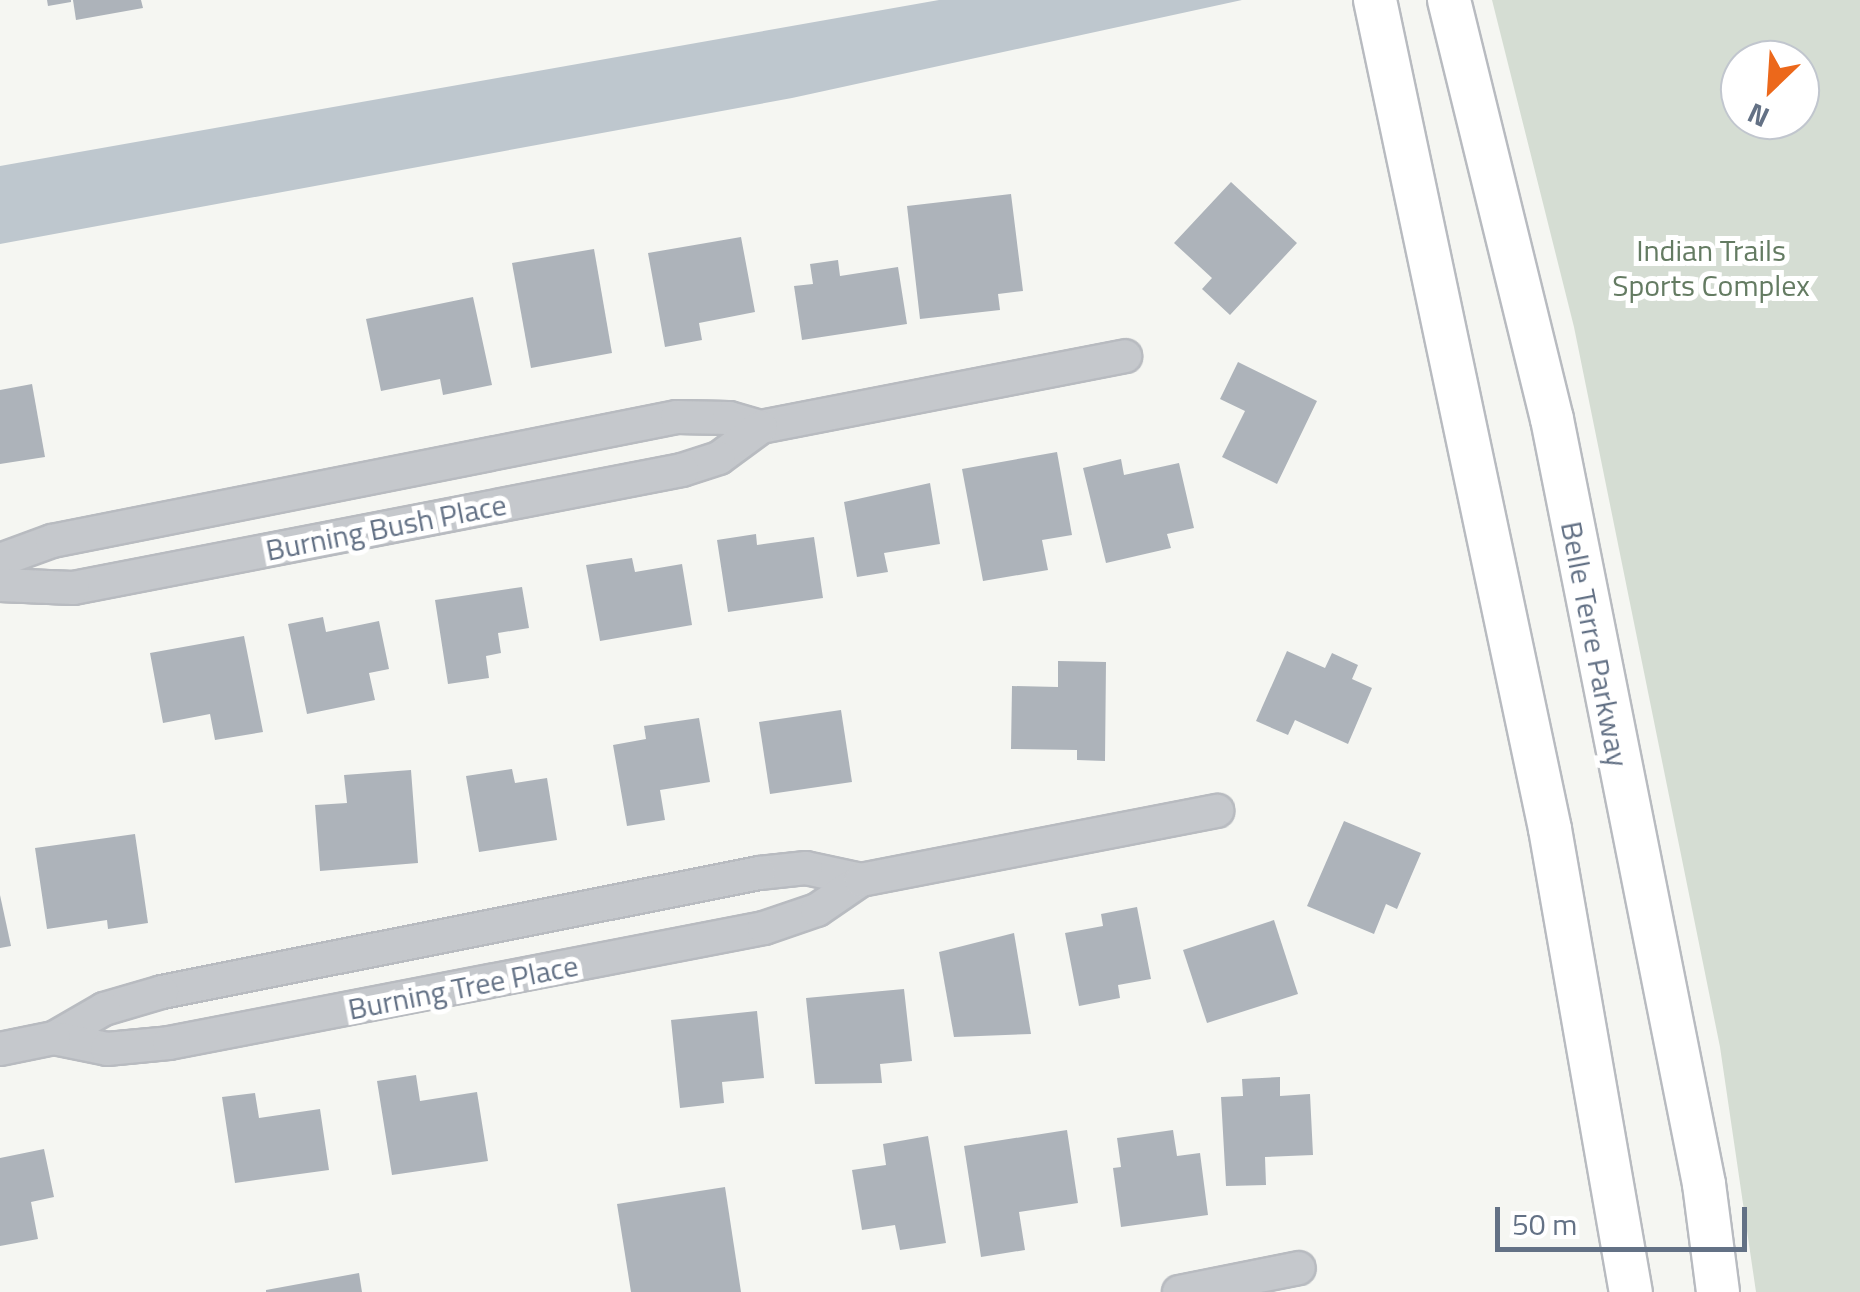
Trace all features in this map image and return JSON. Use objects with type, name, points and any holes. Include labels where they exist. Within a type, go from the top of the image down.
[{"type":"main road","points":[[1375,0],[1550,829],[1632,1292]]},
{"type":"main road","name":"Belle Terre Parkway","points":[[1448,0],[1552,419],[1704,1184],[1718,1292]]},
{"type":"street","name":"Burning Bush Place","points":[[0,585],[73,588],[682,470],[719,458],[761,427],[1125,356]]},
{"type":"street","name":"Burning Bush Place","points":[[0,560],[52,541],[677,417],[729,418],[761,427]]},
{"type":"street","name":"Burning Tree Place","points":[[54,1038],[107,1049],[170,1043],[764,928],[817,910],[861,880],[1217,810]]},
{"type":"street","name":"Burning Tree Place","points":[[0,1049],[54,1038],[104,1009],[162,992],[721,880],[806,868],[861,880]]},
{"type":"street","points":[[1179,1292],[1299,1268]]},
{"type":"green space","name":"Indian Trails Sports Complex","points":[[1492,0],[1860,0],[1860,1292],[1756,1292],[1720,1047],[1574,327]]},
{"type":"shaded area","points":[[939,0],[1242,0],[792,98],[0,244],[0,166]]},
{"type":"building","points":[[47,0],[71,0],[71,2],[48,6]]},
{"type":"building","points":[[73,0],[141,0],[143,8],[76,20]]},
{"type":"building","points":[[1231,182],[1297,243],[1230,315],[1202,289],[1212,278],[1174,243]]},
{"type":"building","points":[[1011,194],[1023,291],[998,294],[1000,310],[920,319],[907,206]]},
{"type":"building","points":[[741,237],[755,312],[699,323],[702,340],[665,347],[648,253]]},
{"type":"building","points":[[594,249],[612,353],[531,368],[512,263]]},
{"type":"building","points":[[838,260],[840,276],[898,267],[907,324],[802,340],[794,286],[813,284],[810,264]]},
{"type":"building","points":[[473,297],[492,385],[443,395],[440,379],[381,391],[366,319]]},
{"type":"building","points":[[1238,362],[1317,401],[1277,484],[1222,457],[1245,411],[1220,399]]},
{"type":"building","points":[[32,384],[45,457],[0,464],[0,390]]},
{"type":"building","points":[[1057,452],[1072,535],[1042,540],[1048,570],[983,581],[962,469]]},
{"type":"building","points":[[1121,459],[1124,475],[1179,463],[1194,528],[1167,534],[1171,548],[1106,563],[1083,468]]},
{"type":"building","points":[[930,483],[940,544],[884,553],[888,572],[857,577],[844,502]]},
{"type":"building","points":[[756,534],[757,545],[814,537],[823,598],[728,612],[717,540]]},
{"type":"building","points":[[632,558],[635,572],[682,564],[692,625],[600,641],[586,565]]},
{"type":"building","points":[[522,587],[529,628],[498,633],[501,653],[486,656],[489,678],[448,684],[435,600]]},
{"type":"building","points":[[323,617],[326,632],[379,621],[389,669],[369,673],[375,700],[307,714],[288,624]]},
{"type":"building","points":[[244,636],[263,732],[215,740],[210,714],[163,723],[150,653]]},
{"type":"building","points":[[1287,651],[1325,668],[1332,653],[1358,665],[1352,679],[1372,688],[1348,744],[1295,720],[1288,735],[1256,721]]},
{"type":"building","points":[[1058,661],[1106,662],[1105,761],[1077,760],[1077,750],[1011,749],[1012,686],[1058,687]]},
{"type":"building","points":[[841,710],[852,782],[770,794],[759,722]]},
{"type":"building","points":[[699,718],[710,782],[660,790],[665,820],[627,826],[613,745],[646,739],[644,726]]},
{"type":"building","points":[[512,769],[515,783],[547,778],[557,840],[479,852],[466,776]]},
{"type":"building","points":[[411,770],[418,863],[320,871],[315,805],[347,803],[344,775]]},
{"type":"building","points":[[1344,821],[1421,853],[1397,909],[1386,904],[1374,934],[1307,906]]},
{"type":"building","points":[[135,834],[148,923],[108,929],[107,920],[47,929],[35,848]]},
{"type":"building","points":[[0,895],[11,946],[0,948]]},
{"type":"building","points":[[1137,907],[1151,979],[1118,985],[1120,998],[1079,1006],[1065,933],[1103,926],[1101,914]]},
{"type":"building","points":[[1274,920],[1298,994],[1207,1023],[1183,950]]},
{"type":"building","points":[[1014,933],[1031,1034],[954,1037],[939,952]]},
{"type":"building","points":[[904,989],[912,1061],[880,1064],[882,1083],[815,1084],[806,998]]},
{"type":"building","points":[[757,1011],[764,1078],[722,1082],[724,1103],[680,1108],[671,1020]]},
{"type":"building","points":[[416,1075],[420,1101],[477,1092],[488,1161],[392,1175],[377,1081]]},
{"type":"building","points":[[1280,1077],[1280,1096],[1310,1094],[1313,1155],[1265,1157],[1266,1185],[1226,1186],[1221,1097],[1243,1096],[1242,1079]]},
{"type":"building","points":[[255,1093],[259,1118],[320,1109],[329,1170],[235,1183],[222,1097]]},
{"type":"building","points":[[1067,1130],[1078,1203],[1019,1212],[1025,1250],[981,1257],[964,1146]]},
{"type":"building","points":[[1173,1130],[1177,1156],[1200,1153],[1208,1215],[1121,1227],[1113,1168],[1121,1167],[1117,1138]]},
{"type":"building","points":[[928,1136],[946,1243],[900,1250],[895,1225],[862,1230],[852,1170],[886,1165],[883,1144]]},
{"type":"building","points":[[44,1149],[54,1197],[31,1202],[38,1239],[0,1246],[0,1158]]},
{"type":"building","points":[[725,1187],[741,1292],[631,1292],[617,1204]]},
{"type":"building","points":[[359,1273],[362,1292],[266,1292],[266,1290]]}]
